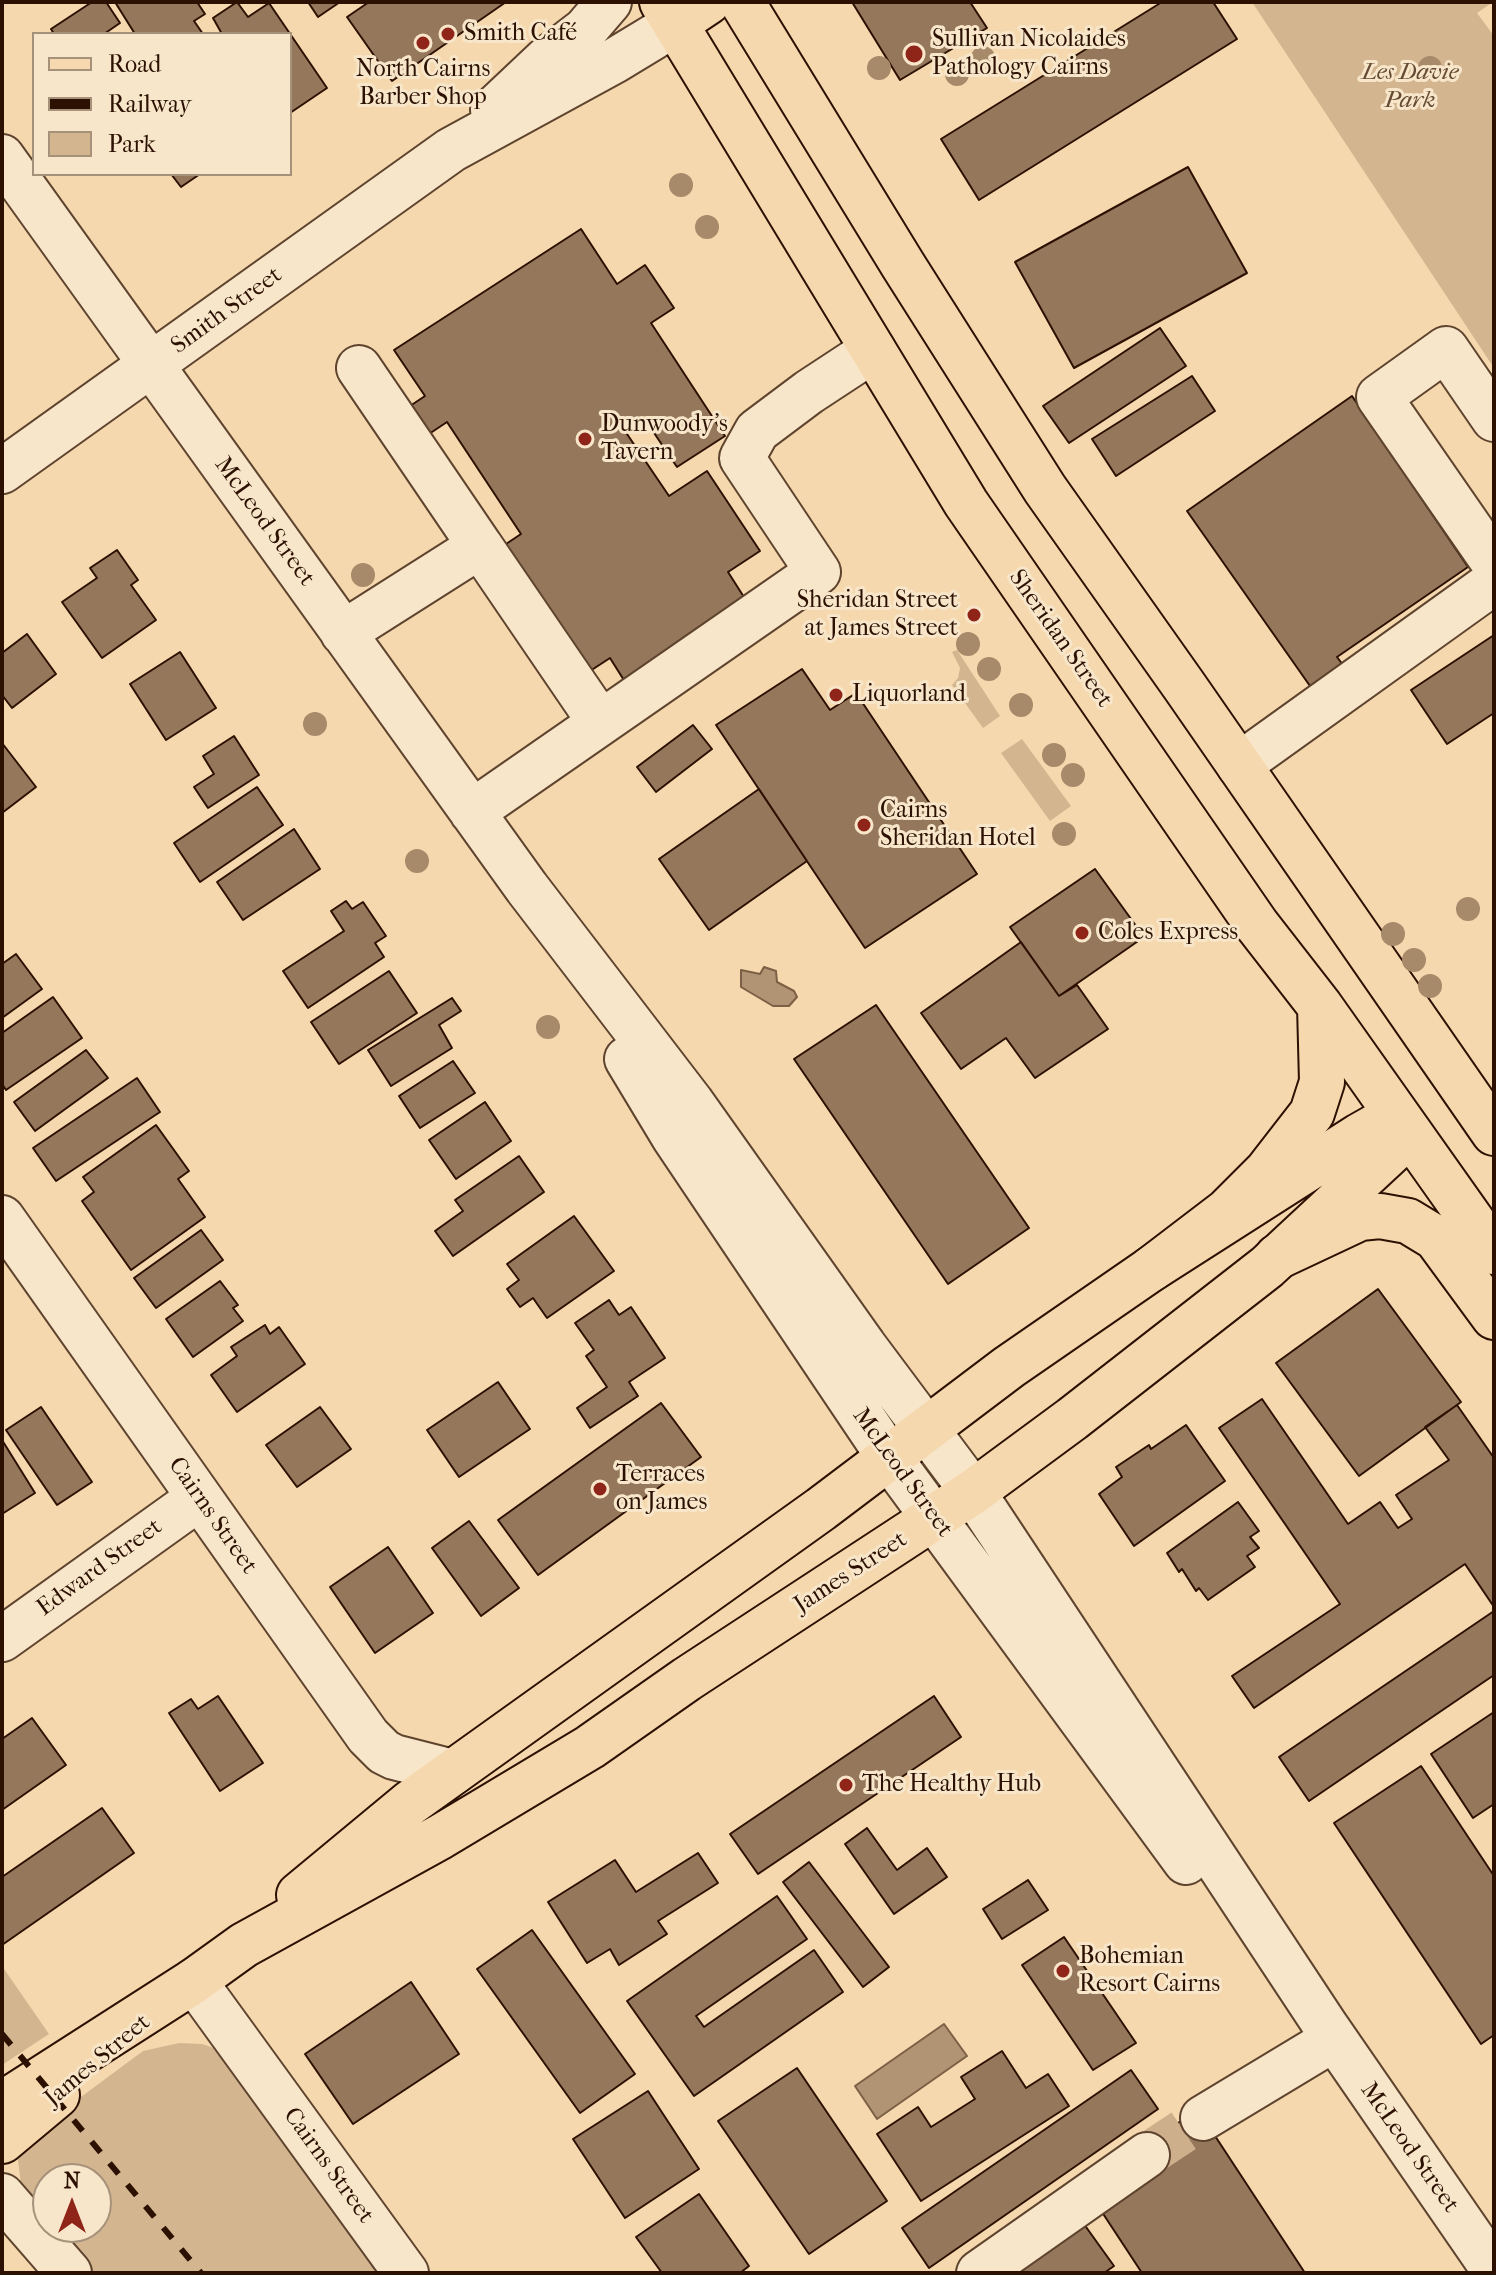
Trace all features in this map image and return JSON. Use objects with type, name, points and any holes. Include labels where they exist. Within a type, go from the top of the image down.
[{"type":"main road","name":"Sheridan Street","points":[[682,9],[873,350],[966,503],[1257,925],[1320,1006],[1494,1252]]},
{"type":"main road","points":[[758,13],[1045,489],[1494,1133]]},
{"type":"main road","points":[[1151,1269],[1227,1211],[1267,1171],[1312,1113],[1322,1082],[1320,1006]]},
{"type":"main road","points":[[1403,1124],[1460,1085]]},
{"type":"main road","name":"James Street","points":[[2,2104],[194,1981],[244,1945],[551,1772],[687,1679],[935,1519],[1084,1410],[1277,1257],[1403,1124]]},
{"type":"main road","name":"James Street","points":[[244,1945],[376,1829],[821,1509],[1009,1367],[1151,1269],[1359,1136],[1403,1124]]},
{"type":"main road","points":[[1277,1257],[1360,1218],[1380,1216],[1408,1221],[1436,1238],[1494,1317]]},
{"type":"main road","name":"James Street","points":[[2,2141],[194,1981]]},
{"type":"street","name":"Smith Street","points":[[451,150],[546,60],[585,30],[609,2]]},
{"type":"street","name":"Smith Street","points":[[2,471],[451,150],[624,55],[682,9]]},
{"type":"street","name":"McLeod Street","points":[[2,157],[527,888],[691,1102],[864,1346],[973,1492],[1330,2032],[1494,2270]]},
{"type":"street","points":[[1494,419],[1446,349],[1379,397],[1494,563]]},
{"type":"street","points":[[472,812],[818,572],[742,458],[757,431],[873,350]]},
{"type":"street","points":[[359,368],[600,722]]},
{"type":"street","points":[[343,633],[480,546]]},
{"type":"street","points":[[1239,765],[1494,582]]},
{"type":"street","name":"McLeod Street","points":[[527,888],[674,1137],[889,1457],[1177,1851],[1330,2032]]},
{"type":"street","name":"Cairns Street","points":[[2,1218],[368,1736],[394,1757],[453,1772]]},
{"type":"street","name":"Edward Street","points":[[2,1639],[199,1498]]},
{"type":"street","name":"Cairns Street","points":[[194,1981],[406,2273]]},
{"type":"street","points":[[1203,2118],[1330,2032]]},
{"type":"street","points":[[979,2273],[1147,2155]]},
{"type":"street","points":[[2,2196],[69,2273]]},
{"type":"green space","name":"Les Davie Park","points":[[1252,2],[1493,2],[1477,13],[1494,36],[1494,368]]},
{"type":"green space","points":[[957,650],[1000,716],[983,728],[952,685],[958,678],[960,668],[952,652]]},
{"type":"green space","points":[[1022,739],[1071,806],[1050,821],[1001,753]]},
{"type":"green space","points":[[2,1966],[49,2034],[2,2065]]},
{"type":"green space","points":[[179,2043],[202,2044],[217,2049],[380,2273],[92,2273],[68,2243],[112,2243],[112,2163],[32,2163],[32,2199],[21,2185],[18,2160],[27,2137],[143,2051]]},
{"type":"shaded area","points":[[764,967],[776,971],[777,982],[794,991],[797,997],[789,1006],[773,1006],[741,987],[741,970],[760,974]]},
{"type":"shaded area","points":[[944,2024],[967,2056],[877,2119],[855,2086]]},
{"type":"building","points":[[92,2],[106,2],[120,23],[107,32],[53,32],[51,29]]},
{"type":"building","points":[[115,2],[197,2],[205,14],[194,21],[202,32],[134,32]]},
{"type":"building","points":[[237,2],[248,17],[269,3],[289,32],[221,32],[213,18]]},
{"type":"building","points":[[308,2],[340,2],[318,17]]},
{"type":"building","points":[[369,2],[506,2],[392,81],[347,17]]},
{"type":"building","name":"Sullivan Nicolaides Pathology Cairns","points":[[852,2],[970,2],[987,28],[900,80]]},
{"type":"building","points":[[1162,2],[1213,2],[1237,39],[979,200],[941,139]]},
{"type":"building","points":[[292,37],[327,88],[292,112]]},
{"type":"building","points":[[1188,167],[1247,273],[1074,368],[1015,262]]},
{"type":"building","points":[[173,176],[197,176],[181,187]]},
{"type":"building","points":[[581,229],[617,284],[645,265],[674,308],[651,323],[725,436],[677,467],[646,421],[627,434],[669,496],[707,471],[760,551],[728,572],[749,605],[627,685],[610,658],[584,675],[500,548],[521,534],[447,422],[420,440],[401,412],[425,396],[394,350]]},
{"type":"building","points":[[1160,328],[1186,366],[1069,443],[1043,406]]},
{"type":"building","points":[[1192,376],[1215,411],[1116,476],[1092,439]]},
{"type":"building","points":[[1352,396],[1468,567],[1337,657],[1343,665],[1310,686],[1187,511]]},
{"type":"building","points":[[117,550],[138,580],[131,585],[156,620],[102,658],[62,602],[97,578],[90,568]]},
{"type":"building","points":[[27,634],[56,674],[12,708],[2,695],[2,653]]},
{"type":"building","points":[[1494,635],[1494,713],[1447,744],[1411,690]]},
{"type":"building","points":[[180,652],[216,708],[166,740],[130,684]]},
{"type":"building","name":"Cairns Sheridan Hotel","points":[[802,669],[830,710],[856,693],[977,874],[865,948],[716,725]]},
{"type":"building","points":[[693,725],[712,749],[656,792],[637,767]]},
{"type":"building","points":[[234,736],[259,775],[208,808],[194,787],[214,774],[203,756]]},
{"type":"building","points":[[2,743],[36,787],[2,813]]},
{"type":"building","points":[[257,787],[283,825],[200,882],[174,843]]},
{"type":"building","points":[[759,789],[807,861],[709,930],[659,859]]},
{"type":"building","points":[[294,829],[320,869],[243,920],[217,882]]},
{"type":"building","points":[[1095,869],[1144,937],[1059,996],[1010,927]]},
{"type":"building","points":[[346,901],[352,909],[363,902],[386,936],[375,943],[384,957],[308,1008],[283,971],[344,931],[331,911]]},
{"type":"building","points":[[1021,942],[1059,996],[1077,985],[1108,1029],[1035,1078],[1006,1038],[961,1069],[921,1013]]},
{"type":"building","points":[[16,954],[42,989],[2,1018],[2,964]]},
{"type":"building","points":[[389,971],[417,1013],[339,1064],[311,1022]]},
{"type":"building","points":[[53,997],[82,1038],[6,1090],[2,1084],[2,1033]]},
{"type":"building","points":[[452,998],[461,1011],[439,1025],[452,1048],[391,1086],[368,1050]]},
{"type":"building","points":[[876,1005],[1029,1228],[948,1284],[794,1059]]},
{"type":"building","points":[[86,1050],[108,1078],[35,1131],[14,1102]]},
{"type":"building","points":[[453,1061],[475,1093],[420,1128],[399,1096]]},
{"type":"building","points":[[137,1078],[160,1112],[56,1181],[33,1148]]},
{"type":"building","points":[[485,1102],[511,1141],[456,1179],[429,1140]]},
{"type":"building","points":[[156,1125],[189,1171],[178,1179],[205,1217],[131,1270],[82,1201],[94,1192],[83,1177]]},
{"type":"building","points":[[519,1156],[544,1192],[453,1256],[435,1231],[463,1211],[455,1200]]},
{"type":"building","points":[[574,1216],[614,1271],[547,1318],[533,1298],[520,1307],[507,1289],[519,1280],[507,1264]]},
{"type":"building","points":[[201,1230],[223,1260],[156,1308],[134,1278]]},
{"type":"building","points":[[220,1281],[238,1305],[233,1308],[243,1321],[193,1357],[166,1319]]},
{"type":"building","points":[[1378,1289],[1461,1402],[1359,1476],[1276,1363]]},
{"type":"building","points":[[609,1300],[619,1315],[631,1307],[665,1358],[629,1382],[638,1396],[590,1428],[577,1408],[607,1387],[586,1356],[594,1350],[575,1323]]},
{"type":"building","points":[[265,1325],[270,1334],[279,1327],[305,1364],[237,1412],[211,1375],[237,1356],[231,1347]]},
{"type":"building","points":[[498,1382],[530,1429],[459,1477],[427,1430]]},
{"type":"building","points":[[1262,1399],[1348,1524],[1380,1502],[1398,1528],[1412,1519],[1396,1495],[1449,1460],[1425,1427],[1457,1405],[1494,1458],[1494,1607],[1465,1564],[1254,1708],[1232,1676],[1340,1604],[1219,1428]]},
{"type":"building","name":"Terraces on James","points":[[661,1403],[701,1457],[538,1575],[498,1520]]},
{"type":"building","points":[[41,1407],[92,1482],[57,1505],[6,1430]]},
{"type":"building","points":[[320,1407],[351,1449],[297,1487],[266,1445]]},
{"type":"building","points":[[1186,1425],[1225,1481],[1134,1546],[1099,1494],[1122,1477],[1116,1467],[1149,1445],[1151,1449]]},
{"type":"building","points":[[2,1440],[35,1493],[2,1514]]},
{"type":"building","points":[[1238,1502],[1259,1531],[1250,1537],[1259,1548],[1247,1556],[1255,1567],[1208,1600],[1199,1588],[1196,1591],[1182,1569],[1179,1572],[1167,1553]]},
{"type":"building","points":[[469,1521],[519,1588],[481,1616],[432,1548]]},
{"type":"building","points":[[388,1547],[433,1613],[375,1653],[330,1587]]},
{"type":"building","points":[[1494,1611],[1494,1675],[1309,1801],[1279,1757]]},
{"type":"building","points":[[218,1696],[263,1763],[220,1791],[169,1713],[191,1699],[198,1709]]},
{"type":"building","name":"The Healthy Hub","points":[[934,1696],[961,1737],[758,1874],[730,1834]]},
{"type":"building","points":[[1494,1712],[1494,1804],[1473,1818],[1431,1754]]},
{"type":"building","points":[[32,1718],[66,1765],[2,1810],[2,1739]]},
{"type":"building","points":[[1421,1766],[1494,1876],[1494,2035],[1481,2044],[1334,1823]]},
{"type":"building","points":[[102,1808],[134,1853],[2,1945],[2,1877]]},
{"type":"building","points":[[867,1828],[897,1870],[927,1848],[947,1877],[894,1914],[845,1844]]},
{"type":"building","points":[[698,1853],[718,1883],[658,1921],[667,1934],[619,1965],[610,1949],[587,1963],[548,1902],[615,1860],[636,1892]]},
{"type":"building","points":[[809,1862],[889,1967],[863,1987],[783,1882]]},
{"type":"building","points":[[1028,1880],[1048,1910],[1002,1939],[983,1909]]},
{"type":"building","points":[[777,1896],[807,1939],[696,2016],[704,2027],[814,1950],[843,1992],[694,2096],[627,2001]]},
{"type":"building","points":[[532,1930],[635,2074],[580,2113],[477,1969]]},
{"type":"building","points":[[1064,1937],[1136,2043],[1093,2070],[1022,1965]]},
{"type":"building","points":[[411,1982],[459,2054],[353,2124],[305,2054]]},
{"type":"building","points":[[1002,2051],[1026,2088],[1048,2074],[1069,2106],[921,2201],[877,2134],[918,2107],[931,2127],[975,2099],[961,2077]]},
{"type":"building","points":[[797,2068],[887,2201],[809,2254],[718,2121]]},
{"type":"building","points":[[1131,2070],[1158,2109],[929,2268],[902,2228]]},
{"type":"building","points":[[648,2091],[699,2169],[625,2218],[573,2139]]},
{"type":"building","points":[[1198,2110],[1305,2273],[1142,2273],[1096,2203],[1141,2147]]},
{"type":"building","points":[[699,2194],[749,2266],[740,2273],[662,2273],[636,2237]]},
{"type":"building","points":[[1076,2213],[1114,2266],[1104,2273],[992,2273]]},
{"type":"tunnel","points":[[1147,2155],[1203,2118]]},
{"type":"railway","points":[[2,2034],[201,2273]]},
{"type":"place","name":"Smith Café","points":[[448,34]]},
{"type":"place","name":"North Cairns Barber Shop","points":[[423,43]]},
{"type":"place","name":"Sullivan Nicolaides Pathology Cairns","points":[[914,54]]},
{"type":"place","name":"Dunwoody's Tavern","points":[[585,439]]},
{"type":"place","name":"Sheridan Street at James Street","points":[[974,615]]},
{"type":"place","name":"Liquorland","points":[[836,695]]},
{"type":"place","name":"Cairns Sheridan Hotel","points":[[864,825]]},
{"type":"place","name":"Coles Express","points":[[1082,933]]},
{"type":"place","name":"Terraces on James","points":[[600,1489]]},
{"type":"place","name":"The Healthy Hub","points":[[846,1785]]},
{"type":"place","name":"Bohemian Resort Cairns","points":[[1063,1971]]}]
